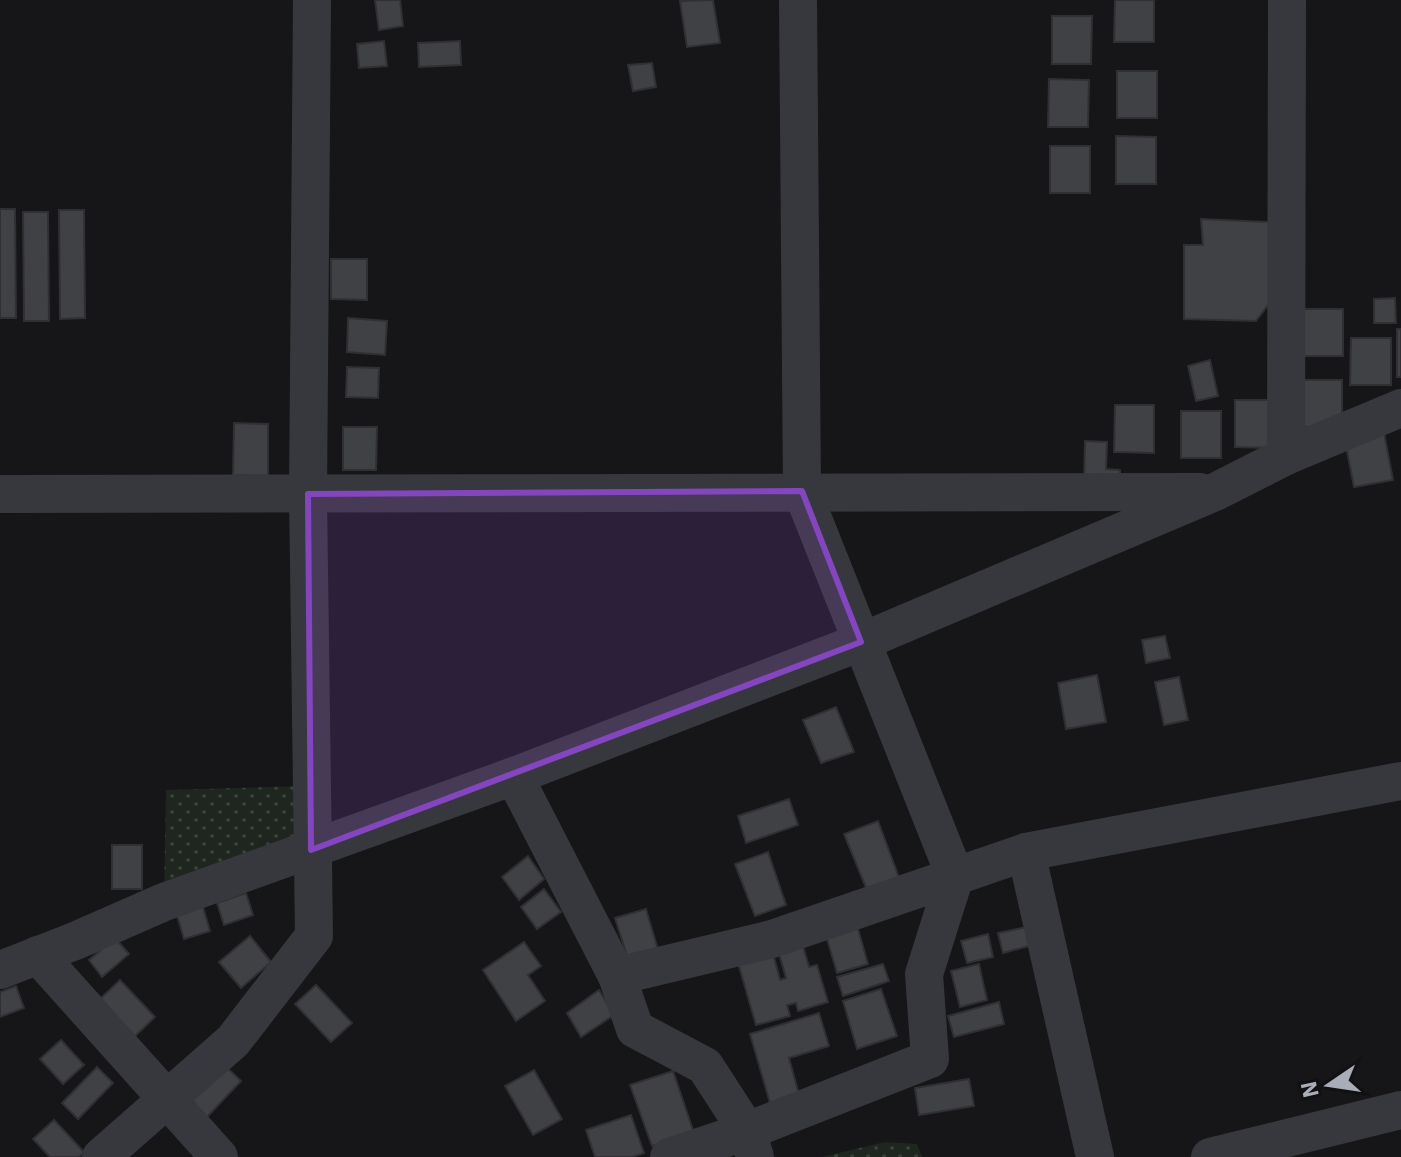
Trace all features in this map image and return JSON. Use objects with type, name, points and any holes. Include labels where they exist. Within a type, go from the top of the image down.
[{"type":"street","points":[[101,1157],[233,1041],[314,936],[308,494],[312,0]]},
{"type":"street","points":[[669,1157],[751,1144],[930,1059],[924,974],[955,876],[802,491],[798,0]]},
{"type":"street","points":[[1286,456],[1287,0]]},
{"type":"street","points":[[0,970],[164,902],[514,776],[861,642],[1215,492],[1286,456],[1401,408]]},
{"type":"street","points":[[0,494],[1215,492]]},
{"type":"street","points":[[514,776],[617,976],[635,1029],[705,1066],[751,1144]]},
{"type":"street","points":[[617,976],[772,939],[1026,852],[1401,781]]},
{"type":"street","points":[[1026,852],[1095,1157]]},
{"type":"street","points":[[38,955],[219,1157]]},
{"type":"street","points":[[1210,1157],[1401,1110]]},
{"type":"highlighted area","points":[[802,491],[861,642],[311,850],[308,494]]},
{"type":"shaded area","points":[[304,786],[304,853],[164,902],[166,790]]},
{"type":"shaded area","points":[[885,1142],[917,1144],[922,1157],[822,1157]]},
{"type":"building","points":[[375,0],[400,0],[403,26],[379,30]]},
{"type":"building","points":[[713,0],[720,43],[687,47],[680,1]]},
{"type":"building","points":[[1115,0],[1154,0],[1154,42],[1114,42]]},
{"type":"building","points":[[1052,16],[1092,16],[1091,64],[1052,64]]},
{"type":"building","points":[[384,41],[387,66],[359,68],[357,44]]},
{"type":"building","points":[[460,41],[461,65],[419,67],[418,43]]},
{"type":"building","points":[[652,63],[656,87],[633,91],[628,65]]},
{"type":"building","points":[[1117,71],[1157,71],[1157,118],[1117,118]]},
{"type":"building","points":[[1049,79],[1089,80],[1088,127],[1048,127]]},
{"type":"building","points":[[1116,136],[1156,137],[1156,184],[1116,184]]},
{"type":"building","points":[[1050,146],[1090,146],[1090,193],[1050,193]]},
{"type":"building","points":[[0,209],[15,209],[16,318],[0,318]]},
{"type":"building","points":[[59,210],[84,210],[85,318],[60,319]]},
{"type":"building","points":[[23,212],[48,212],[49,321],[24,321]]},
{"type":"building","points":[[1201,219],[1287,223],[1275,296],[1256,321],[1184,319],[1184,245],[1203,245]]},
{"type":"building","points":[[331,259],[367,259],[367,300],[331,299]]},
{"type":"building","points":[[1395,298],[1396,323],[1374,323],[1374,299]]},
{"type":"building","points":[[1304,309],[1343,309],[1343,356],[1303,356]]},
{"type":"building","points":[[348,318],[387,321],[385,355],[347,352]]},
{"type":"building","points":[[1397,329],[1401,329],[1401,377],[1397,377]]},
{"type":"building","points":[[1351,338],[1391,338],[1391,385],[1350,385]]},
{"type":"building","points":[[1210,360],[1218,396],[1196,401],[1188,366]]},
{"type":"building","points":[[347,367],[379,368],[378,398],[346,397]]},
{"type":"building","points":[[1302,380],[1342,380],[1342,427],[1302,427]]},
{"type":"building","points":[[1235,400],[1275,400],[1275,448],[1235,447]]},
{"type":"building","points":[[1115,405],[1154,405],[1154,453],[1114,452]]},
{"type":"building","points":[[1181,411],[1221,411],[1221,458],[1181,458]]},
{"type":"building","points":[[234,423],[268,424],[268,476],[233,475]]},
{"type":"building","points":[[343,427],[377,427],[376,470],[343,470]]},
{"type":"building","points":[[1384,433],[1393,480],[1354,487],[1345,441]]},
{"type":"building","points":[[1085,441],[1107,442],[1106,469],[1120,470],[1120,482],[1084,481]]},
{"type":"building","points":[[1165,636],[1170,658],[1146,663],[1142,640]]},
{"type":"building","points":[[1097,675],[1106,722],[1066,729],[1058,683]]},
{"type":"building","points":[[1179,677],[1188,720],[1164,725],[1155,682]]},
{"type":"building","points":[[836,707],[854,752],[821,763],[803,720]]},
{"type":"building","points":[[789,799],[798,825],[746,843],[738,816]]},
{"type":"building","points":[[878,821],[901,883],[869,895],[844,834]]},
{"type":"building","points":[[112,845],[142,845],[142,889],[112,889]]},
{"type":"building","points":[[768,852],[786,905],[755,916],[735,864]]},
{"type":"building","points":[[528,856],[544,879],[519,900],[502,877]]},
{"type":"building","points":[[544,889],[561,912],[537,929],[521,907]]},
{"type":"building","points":[[246,893],[253,915],[224,925],[217,903]]},
{"type":"building","points":[[203,907],[210,931],[184,939],[177,915]]},
{"type":"building","points":[[646,909],[659,953],[629,962],[615,918]]},
{"type":"building","points":[[856,922],[868,964],[837,973],[825,932]]},
{"type":"building","points":[[1032,926],[1036,944],[1003,953],[998,933]]},
{"type":"building","points":[[988,934],[993,957],[967,963],[961,941]]},
{"type":"building","points":[[250,936],[271,962],[241,988],[219,962]]},
{"type":"building","points":[[115,938],[129,954],[102,977],[89,960]]},
{"type":"building","points":[[801,939],[809,967],[817,965],[828,1002],[798,1011],[796,1003],[787,1005],[790,1016],[756,1025],[736,956],[771,946],[780,980],[786,978],[777,946]]},
{"type":"building","points":[[524,942],[541,966],[528,975],[545,1001],[516,1021],[483,970]]},
{"type":"building","points":[[883,964],[889,981],[843,996],[837,977]]},
{"type":"building","points":[[979,964],[987,1000],[960,1007],[951,971]]},
{"type":"building","points":[[120,980],[155,1017],[132,1039],[97,1002]]},
{"type":"building","points":[[316,985],[352,1023],[331,1042],[295,1004]]},
{"type":"building","points":[[16,986],[24,1008],[0,1017],[0,992]]},
{"type":"building","points":[[881,989],[897,1036],[857,1049],[843,1001]]},
{"type":"building","points":[[599,990],[614,1015],[581,1037],[567,1013]]},
{"type":"building","points":[[999,1002],[1004,1024],[954,1037],[948,1016]]},
{"type":"building","points":[[819,1013],[829,1046],[789,1058],[801,1102],[772,1110],[750,1034]]},
{"type":"building","points":[[61,1040],[84,1065],[63,1084],[40,1059]]},
{"type":"building","points":[[220,1061],[241,1081],[205,1119],[185,1099]]},
{"type":"building","points":[[97,1067],[113,1083],[78,1119],[62,1103]]},
{"type":"building","points":[[534,1070],[562,1119],[533,1135],[505,1086]]},
{"type":"building","points":[[673,1071],[694,1133],[652,1146],[630,1085]]},
{"type":"building","points":[[969,1079],[974,1106],[919,1115],[915,1088]]},
{"type":"building","points":[[631,1115],[644,1153],[632,1157],[595,1157],[586,1130]]},
{"type":"building","points":[[54,1120],[84,1152],[79,1157],[50,1157],[33,1139]]}]
